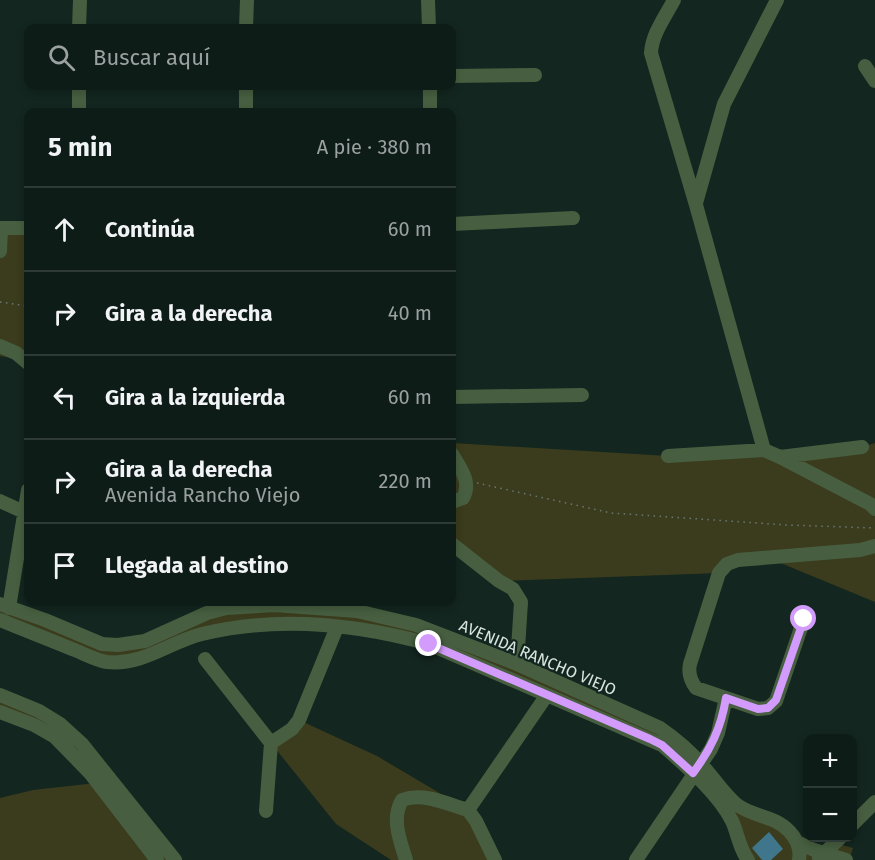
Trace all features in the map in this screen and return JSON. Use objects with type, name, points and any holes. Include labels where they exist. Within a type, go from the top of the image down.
[{"type":"street","points":[[80,0],[80,24]]},
{"type":"street","points":[[246,24],[247,0]]},
{"type":"street","points":[[428,0],[429,24]]},
{"type":"street","points":[[674,0],[655,34],[651,44],[651,53],[764,450]]},
{"type":"street","points":[[696,205],[724,104],[777,0]]},
{"type":"street","points":[[865,66],[875,81]]},
{"type":"street","points":[[456,76],[535,75]]},
{"type":"street","points":[[79,90],[79,108]]},
{"type":"street","points":[[246,90],[246,108]]},
{"type":"street","points":[[430,90],[430,108]]},
{"type":"street","points":[[456,224],[573,218]]},
{"type":"street","points":[[0,251],[0,228],[24,228]]},
{"type":"street","points":[[0,346],[16,353],[24,360]]},
{"type":"street","points":[[456,397],[582,395]]},
{"type":"street","points":[[780,457],[862,447]]},
{"type":"street","points":[[668,456],[764,450],[870,504],[875,509]]},
{"type":"street","points":[[456,462],[466,481],[467,490],[463,498],[456,501]]},
{"type":"street","points":[[0,501],[24,512],[4,606]]},
{"type":"street","points":[[804,619],[776,700],[768,708],[758,709],[696,688],[688,672],[719,573],[728,564],[738,560],[860,550],[875,546]]},
{"type":"street","points":[[456,547],[518,595],[521,602],[517,664]]},
{"type":"street","name":"AVENIDA RANCHO VIEJO","points":[[4,606],[102,644],[118,645],[145,641],[207,613],[234,606]]},
{"type":"street","name":"AVENIDA RANCHO VIEJO","points":[[284,606],[357,611],[416,625],[517,664],[660,728],[674,738],[697,768],[732,821],[738,843],[748,860]]},
{"type":"street","points":[[226,608],[221,615],[223,621],[230,627]]},
{"type":"street","name":"AVENIDA RANCHO VIEJO","points":[[0,620],[105,662],[126,663],[141,660],[197,635],[230,627],[275,624],[336,627],[393,634],[429,644],[662,745],[697,768],[744,810],[779,822],[797,842]]},
{"type":"street","points":[[38,635],[45,620]]},
{"type":"street","points":[[271,743],[292,729],[299,720],[336,627]]},
{"type":"street","points":[[488,669],[493,654]]},
{"type":"street","points":[[205,659],[271,743],[266,811]]},
{"type":"street","points":[[563,702],[569,687]]},
{"type":"street","points":[[0,695],[39,711],[60,724],[82,744],[175,860]]},
{"type":"street","points":[[468,810],[547,695]]},
{"type":"street","points":[[636,860],[711,749],[718,733],[726,698]]},
{"type":"street","points":[[0,712],[34,725],[55,737],[90,774],[157,860]]},
{"type":"street","points":[[406,860],[396,820],[396,810],[402,800],[413,796],[468,810],[476,821],[495,860]]},
{"type":"street","points":[[857,820],[875,802]]},
{"type":"street","points":[[738,843],[743,830],[752,821],[764,816]]},
{"type":"street","points":[[797,842],[821,856],[846,860]]},
{"type":"street","points":[[797,842],[800,852],[799,860]]},
{"type":"street","points":[[821,856],[835,842]]},
{"type":"path","points":[[0,303],[24,306]]},
{"type":"path","points":[[466,481],[611,513],[787,525],[875,528]]},
{"type":"green space","points":[[0,228],[24,228],[24,360],[0,356]]},
{"type":"green space","points":[[456,443],[668,456],[764,450],[780,457],[862,447],[875,443],[875,602],[766,557],[719,573],[499,581],[456,547]]},
{"type":"green space","points":[[0,605],[118,645],[226,608],[397,619],[647,721],[734,802],[814,850],[835,843],[853,848],[849,860],[749,860],[732,821],[662,745],[393,634],[249,625],[126,662],[0,622]]},
{"type":"green space","points":[[0,695],[60,724],[175,860],[0,860],[0,798],[33,790],[96,783],[69,750],[0,712]]},
{"type":"green space","points":[[299,720],[377,756],[468,810],[495,860],[391,860],[336,824],[271,743]]},
{"type":"water","points":[[769,832],[783,849],[771,860],[762,860],[752,848]]},
{"type":"route","points":[[429,644],[650,739],[662,745],[693,773],[711,749],[723,716],[726,698],[758,709],[768,708],[776,700],[804,619]]}]
